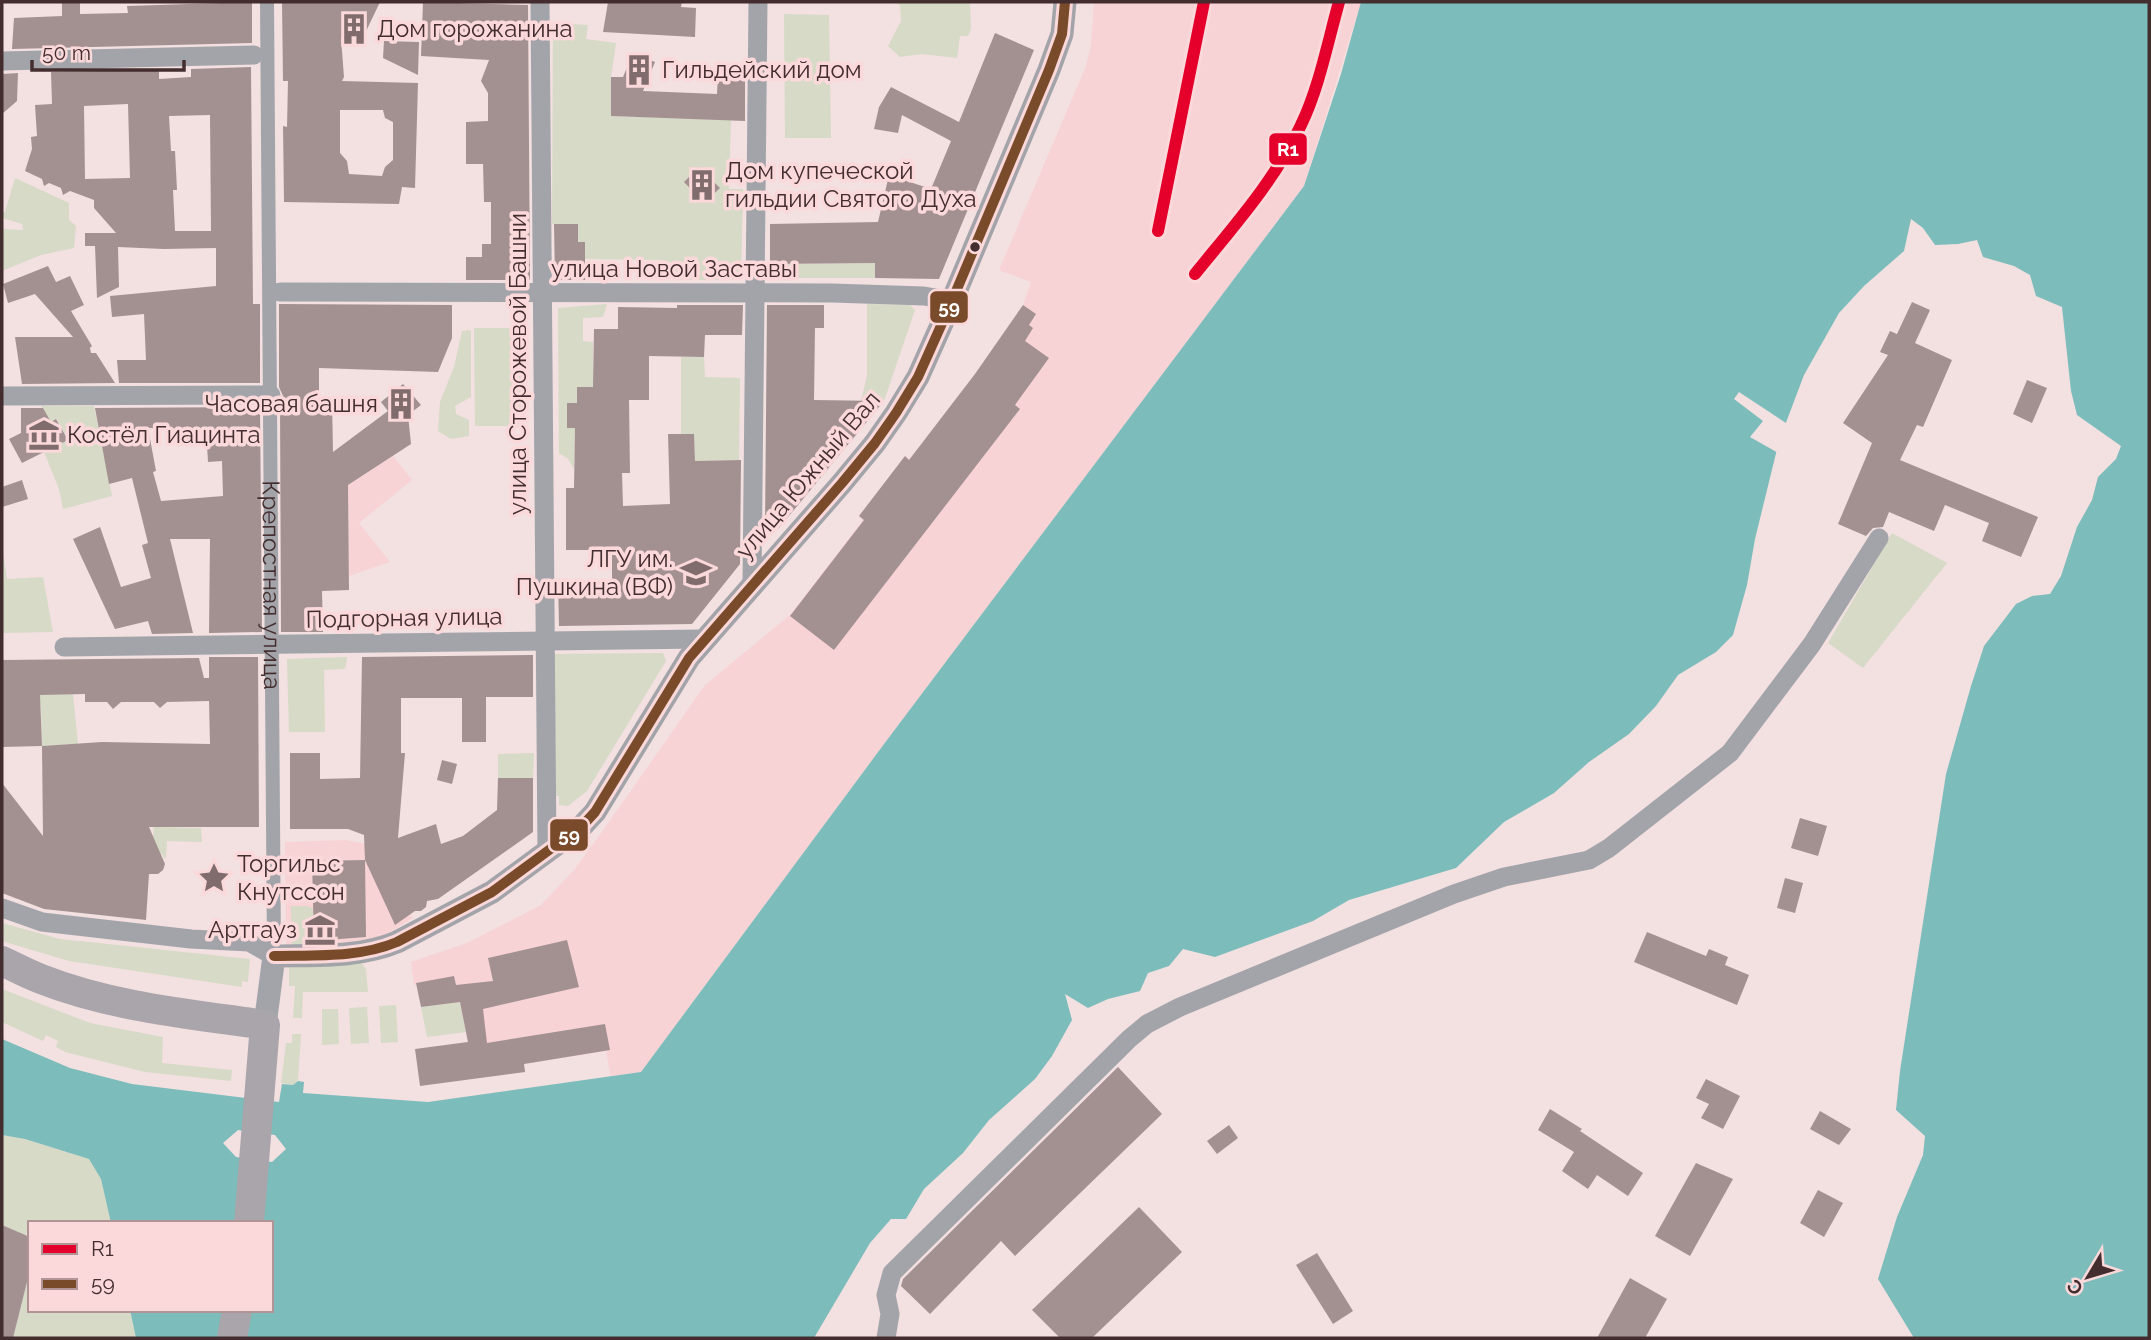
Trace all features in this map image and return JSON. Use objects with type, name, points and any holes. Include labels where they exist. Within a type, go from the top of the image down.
[{"type":"main road","points":[[2,961],[41,979],[92,996],[265,1025]]},
{"type":"main road","name":"Крепостная улица","points":[[249,1221],[265,1025]]},
{"type":"main road","points":[[232,1338],[237,1312]]},
{"type":"street","name":"Крепостная улица","points":[[265,1025],[274,956],[271,395],[275,292],[261,55],[267,2]]},
{"type":"street","name":"улица Сторожевой Башни","points":[[540,2],[547,852]]},
{"type":"street","points":[[752,584],[758,2]]},
{"type":"street","name":"улица Южный Вал","points":[[274,956],[345,954],[385,947],[492,892],[547,852],[595,812],[689,658],[875,443],[918,377],[1049,70],[1062,34],[1065,2]]},
{"type":"street","points":[[2,61],[261,55]]},
{"type":"street","name":"улица Новой Заставы","points":[[275,292],[754,293],[924,296],[952,302]]},
{"type":"street","points":[[2,396],[271,395]]},
{"type":"street","points":[[903,1338],[890,1314],[886,1295],[892,1273],[1147,1024],[1180,1007],[1454,894],[1504,877],[1589,860],[1609,848],[1730,753],[1812,644],[1879,538]]},
{"type":"street","name":"Подгорная улица","points":[[64,647],[704,639]]},
{"type":"street","points":[[2,908],[42,922],[191,939],[248,942],[274,956]]},
{"type":"street","points":[[886,1338],[890,1314]]},
{"type":"shaded area","points":[[1094,2],[1361,2],[1304,186],[641,1072],[611,1077],[606,1051],[524,1064],[525,1072],[472,1079],[466,1032],[414,984],[411,962],[467,943],[541,905],[574,870],[705,685],[790,615],[863,520],[859,516],[905,456],[910,459],[975,374],[1023,305],[1031,282],[999,270],[1086,66],[1091,45]]},
{"type":"shaded area","points":[[393,456],[412,480],[359,523],[390,562],[349,576],[348,485]]},
{"type":"shaded area","points":[[346,840],[392,849],[408,910],[413,918],[366,947],[286,949],[285,842]]},
{"type":"green space","points":[[893,2],[970,2],[971,29],[968,36],[960,36],[957,58],[921,54],[900,57],[888,46],[901,21],[900,5]]},
{"type":"green space","points":[[784,14],[829,15],[831,138],[785,138]]},
{"type":"green space","points":[[553,23],[588,25],[586,39],[616,43],[611,77],[611,116],[731,120],[729,189],[743,189],[741,280],[676,280],[660,260],[585,259],[578,242],[577,224],[552,224]]},
{"type":"green space","points":[[15,178],[69,203],[69,220],[76,226],[74,248],[41,255],[2,271],[2,229],[23,230],[22,224],[2,218]]},
{"type":"green space","points":[[875,263],[875,278],[771,278],[770,264]]},
{"type":"green space","points":[[607,304],[603,317],[583,318],[583,341],[593,342],[593,367],[599,387],[578,387],[577,403],[567,403],[575,428],[574,469],[568,459],[559,453],[558,308]]},
{"type":"green space","points":[[867,304],[910,305],[915,310],[884,401],[861,401],[867,376]]},
{"type":"green space","points":[[474,328],[523,328],[524,426],[475,426]]},
{"type":"green space","points":[[471,330],[471,397],[455,406],[456,414],[469,420],[469,436],[451,439],[438,431],[440,402],[454,367],[462,331]]},
{"type":"green space","points":[[681,357],[704,357],[705,377],[740,378],[739,460],[695,461],[694,435],[681,434]]},
{"type":"green space","points":[[41,406],[94,406],[112,496],[63,509],[59,489],[44,452],[72,437],[69,432],[65,434],[57,419],[51,422]]},
{"type":"green space","points":[[1892,533],[1947,563],[1863,668],[1828,643]]},
{"type":"green space","points":[[2,547],[7,579],[43,577],[53,632],[2,633]]},
{"type":"green space","points":[[663,653],[666,661],[587,791],[568,806],[559,805],[559,796],[553,796],[552,654]]},
{"type":"green space","points":[[347,657],[344,669],[324,670],[325,732],[289,732],[287,659]]},
{"type":"green space","points":[[73,694],[78,744],[42,746],[41,706],[33,695]]},
{"type":"green space","points":[[534,753],[533,778],[498,778],[498,754]]},
{"type":"green space","points":[[154,827],[201,828],[202,842],[167,841],[164,858],[162,854],[152,850]]},
{"type":"green space","points":[[291,906],[308,906],[313,909],[314,944],[292,945]]},
{"type":"green space","points":[[2,923],[60,939],[250,959],[248,982],[242,981],[242,987],[69,961],[2,941]]},
{"type":"green space","points":[[360,961],[366,969],[368,992],[303,992],[302,1018],[293,1018],[295,986],[289,986],[289,963]]},
{"type":"green space","points":[[2,989],[90,1023],[163,1037],[162,1063],[232,1070],[231,1081],[145,1072],[65,1052],[56,1047],[58,1041],[46,1035],[43,1041],[2,1022]]},
{"type":"green space","points":[[460,1002],[466,1032],[427,1037],[421,1007]]},
{"type":"green space","points":[[396,1005],[398,1042],[381,1043],[379,1006]]},
{"type":"green space","points":[[367,1007],[369,1043],[351,1044],[349,1008]]},
{"type":"green space","points":[[322,1009],[338,1009],[339,1044],[322,1045]]},
{"type":"green space","points":[[292,1034],[301,1034],[298,1080],[293,1085],[281,1083],[286,1043],[292,1043]]},
{"type":"green space","points":[[2,1135],[25,1139],[89,1159],[101,1179],[111,1221],[28,1221],[28,1234],[25,1235],[2,1225]]},
{"type":"green space","points":[[28,1278],[28,1312],[130,1312],[136,1338],[13,1338]]},
{"type":"water","points":[[1361,2],[2149,2],[2149,1338],[1914,1338],[1878,1279],[1897,1217],[1923,1155],[1925,1136],[1896,1110],[1946,774],[1971,686],[1984,646],[2016,604],[2032,596],[2050,594],[2061,576],[2077,527],[2092,500],[2098,477],[2116,459],[2121,446],[2077,415],[2071,391],[2062,307],[2036,296],[2030,275],[2014,266],[1983,257],[1977,240],[1935,245],[1923,228],[1911,219],[1904,251],[1864,286],[1839,313],[1804,375],[1779,441],[1733,635],[1716,652],[1678,675],[1656,706],[1629,734],[1589,762],[1554,793],[1504,822],[1456,868],[1349,900],[1313,921],[1215,957],[1183,949],[1169,966],[1148,973],[1140,991],[1108,999],[1088,1008],[1065,994],[1072,1020],[1052,1056],[1035,1079],[989,1120],[963,1153],[924,1189],[906,1219],[891,1219],[870,1243],[814,1338],[136,1338],[130,1312],[273,1312],[273,1221],[111,1221],[101,1179],[89,1159],[25,1139],[2,1135],[2,1039],[70,1068],[132,1084],[279,1102],[282,1084],[293,1085],[298,1081],[304,1082],[303,1093],[428,1102],[641,1072],[1304,186],[1341,74]],"holes":[[[238,1130],[275,1135],[286,1149],[272,1162],[236,1157],[223,1143]]]},
{"type":"pier","points":[[1739,392],[1789,425],[1780,454],[1750,437],[1763,421],[1734,399]]},
{"type":"building","points":[[62,2],[80,2],[80,14],[128,13],[127,6],[252,2],[252,43],[12,49],[14,18],[62,16]]},
{"type":"building","points":[[282,2],[380,2],[359,46],[341,38],[342,81],[418,83],[415,188],[402,187],[399,204],[284,202],[283,126],[287,127],[288,81],[283,81]],"holes":[[[340,110],[383,110],[385,118],[393,122],[393,160],[385,167],[382,176],[349,174],[347,161],[340,153]]]},
{"type":"building","points":[[423,2],[528,5],[530,280],[466,280],[466,257],[482,257],[482,244],[491,244],[491,202],[484,202],[483,164],[466,164],[466,122],[488,121],[488,93],[481,81],[489,60],[421,56]]},
{"type":"building","points":[[608,2],[682,2],[681,7],[696,8],[695,37],[603,32]]},
{"type":"building","points":[[995,33],[1034,50],[939,279],[875,278],[875,263],[770,264],[770,224],[878,222],[889,175],[931,189],[951,141],[902,115],[898,133],[874,129],[879,107],[891,87],[959,122]]},
{"type":"building","points":[[384,41],[419,42],[418,75],[383,58]]},
{"type":"building","points":[[633,53],[655,62],[643,91],[717,94],[718,75],[745,76],[745,121],[611,116],[611,77],[623,77]]},
{"type":"building","points":[[251,67],[253,304],[260,304],[260,383],[119,383],[117,360],[146,360],[144,314],[112,317],[110,296],[216,286],[216,248],[118,247],[119,287],[97,298],[95,246],[85,246],[85,233],[116,233],[94,208],[94,200],[70,191],[63,195],[61,188],[49,183],[44,186],[42,179],[25,171],[32,149],[31,137],[37,136],[35,105],[52,104],[51,72],[159,70],[159,79],[191,77],[191,69]],"holes":[[[128,104],[130,178],[85,179],[84,106]],[[210,115],[211,231],[175,231],[175,151],[171,151],[169,116]]]},
{"type":"building","points":[[18,73],[17,101],[2,114],[2,74]]},
{"type":"building","name":"Дом купеческой гильдии Святого Духа","points":[[699,167],[720,188],[704,203],[684,182]]},
{"type":"building","points":[[554,224],[578,224],[578,242],[585,242],[585,280],[555,280]]},
{"type":"building","points":[[48,266],[56,282],[70,276],[84,305],[71,311],[92,346],[91,353],[96,353],[115,383],[22,384],[15,337],[73,337],[35,294],[8,303],[3,284]]},
{"type":"building","points":[[1912,302],[1930,310],[1915,343],[1952,360],[1923,427],[1917,425],[1900,460],[2038,517],[2021,557],[1982,541],[1989,523],[1945,505],[1934,531],[1889,512],[1883,527],[1873,528],[1866,536],[1838,524],[1872,443],[1843,423],[1888,355],[1880,352],[1890,331],[1897,334]]},
{"type":"building","points":[[279,304],[452,305],[452,338],[438,372],[319,368],[319,400],[332,400],[333,452],[388,411],[381,402],[403,384],[421,405],[408,415],[411,444],[348,485],[349,590],[322,591],[323,632],[281,632],[280,403],[283,396],[279,387]]},
{"type":"building","points":[[677,305],[743,305],[742,335],[705,335],[704,357],[649,356],[649,400],[629,400],[630,473],[622,473],[623,506],[670,504],[668,434],[694,434],[695,461],[741,460],[740,564],[692,624],[559,626],[558,582],[612,581],[612,550],[566,550],[566,488],[574,488],[575,428],[567,428],[567,403],[577,403],[577,387],[593,387],[594,329],[618,329],[618,307],[677,308]]},
{"type":"building","points":[[767,305],[824,305],[824,328],[815,328],[814,400],[884,401],[779,528],[772,532],[765,528]]},
{"type":"building","points":[[1023,305],[1036,314],[1029,325],[1033,328],[1025,341],[1049,358],[1015,405],[1020,409],[834,650],[790,616],[864,520],[859,516],[905,456],[909,460],[975,374]]},
{"type":"building","points":[[2027,380],[2047,388],[2032,423],[2013,414]]},
{"type":"building","points":[[260,407],[262,632],[209,633],[210,539],[170,539],[193,633],[152,634],[148,621],[115,629],[73,539],[100,527],[121,587],[151,578],[142,545],[148,543],[132,478],[109,484],[95,408]],"holes":[[[148,428],[206,429],[208,462],[222,461],[223,496],[161,501],[153,472],[156,471]]]},
{"type":"building","name":"Костёл Гиацинта","points":[[21,408],[43,408],[51,422],[56,419],[68,440],[22,463],[9,439],[21,433]]},
{"type":"building","points":[[22,480],[28,499],[2,507],[2,487]]},
{"type":"building","points":[[533,655],[533,697],[486,697],[486,742],[462,742],[462,698],[401,698],[401,753],[405,753],[398,838],[436,824],[441,844],[463,836],[497,810],[498,778],[533,778],[533,832],[438,899],[427,901],[426,907],[421,911],[415,911],[395,925],[365,860],[364,835],[348,829],[290,829],[290,753],[320,753],[320,779],[360,778],[362,657]]},
{"type":"building","points":[[209,657],[258,657],[259,827],[149,827],[165,864],[158,874],[149,874],[146,920],[44,909],[2,893],[2,783],[43,836],[42,746],[2,747],[2,660],[199,658],[204,678],[209,678]],"holes":[[[85,694],[85,702],[107,702],[113,709],[121,702],[154,702],[160,708],[167,702],[209,701],[210,744],[102,742],[42,746],[40,695]]]},
{"type":"building","points":[[442,760],[457,764],[452,784],[437,780]]},
{"type":"building","points":[[1800,818],[1827,826],[1818,856],[1791,848]]},
{"type":"building","points":[[365,860],[366,937],[314,941],[312,861]]},
{"type":"building","points":[[1785,878],[1803,883],[1795,913],[1777,908]]},
{"type":"building","points":[[1647,932],[1706,956],[1709,949],[1728,957],[1725,965],[1749,975],[1737,1005],[1634,962]]},
{"type":"building","points":[[567,940],[579,987],[483,1009],[487,1043],[605,1024],[610,1050],[524,1064],[525,1072],[420,1086],[415,1049],[468,1042],[460,1002],[421,1007],[416,983],[454,976],[456,985],[493,981],[488,958]]},
{"type":"building","points":[[1118,1067],[1162,1114],[1015,1256],[1001,1241],[930,1314],[901,1286],[903,1279]]},
{"type":"building","points":[[1706,1079],[1740,1096],[1723,1129],[1701,1118],[1709,1104],[1696,1098]]},
{"type":"building","points":[[1550,1109],[1643,1173],[1628,1196],[1597,1175],[1588,1189],[1562,1171],[1574,1152],[1538,1130]]},
{"type":"building","points":[[1820,1111],[1851,1129],[1839,1145],[1810,1129]]},
{"type":"building","points":[[1229,1125],[1238,1138],[1217,1154],[1207,1141]]},
{"type":"building","points":[[1696,1163],[1733,1179],[1690,1256],[1655,1236]]},
{"type":"building","points":[[1818,1190],[1843,1203],[1824,1237],[1800,1223]]},
{"type":"building","points":[[1139,1207],[1182,1252],[1092,1338],[1060,1338],[1032,1310]]},
{"type":"building","points":[[2,1225],[28,1236],[28,1278],[13,1338],[2,1338]]},
{"type":"building","points":[[1317,1253],[1353,1311],[1333,1324],[1296,1265]]},
{"type":"building","points":[[1630,1278],[1667,1299],[1645,1338],[1597,1338]]},
{"type":"transit line","name":"59","points":[[274,956],[352,953],[397,942],[492,892],[583,825],[595,812],[689,658],[875,443],[918,377],[1049,70],[1062,34],[1065,2]]},
{"type":"transit line","name":"R1","points":[[1158,231],[1204,2]]},
{"type":"transit line","name":"R1","points":[[1195,274],[1253,202],[1291,145],[1313,96],[1339,2]]},
{"type":"place","name":"Дом горожанина","points":[[354,29]]},
{"type":"place","name":"Гильдейский дом","points":[[639,70]]},
{"type":"place","name":"Дом купеческой гильдии Святого Духа","points":[[702,185]]},
{"type":"place","name":"Часовая башня","points":[[401,404]]},
{"type":"place","name":"Костёл Гиацинта","points":[[44,435]]},
{"type":"place","name":"ЛГУ им. Пушкина (ВФ)","points":[[696,573]]},
{"type":"place","name":"Торгильс Кнутссон","points":[[214,878]]},
{"type":"place","name":"Артгауз","points":[[320,930]]}]
